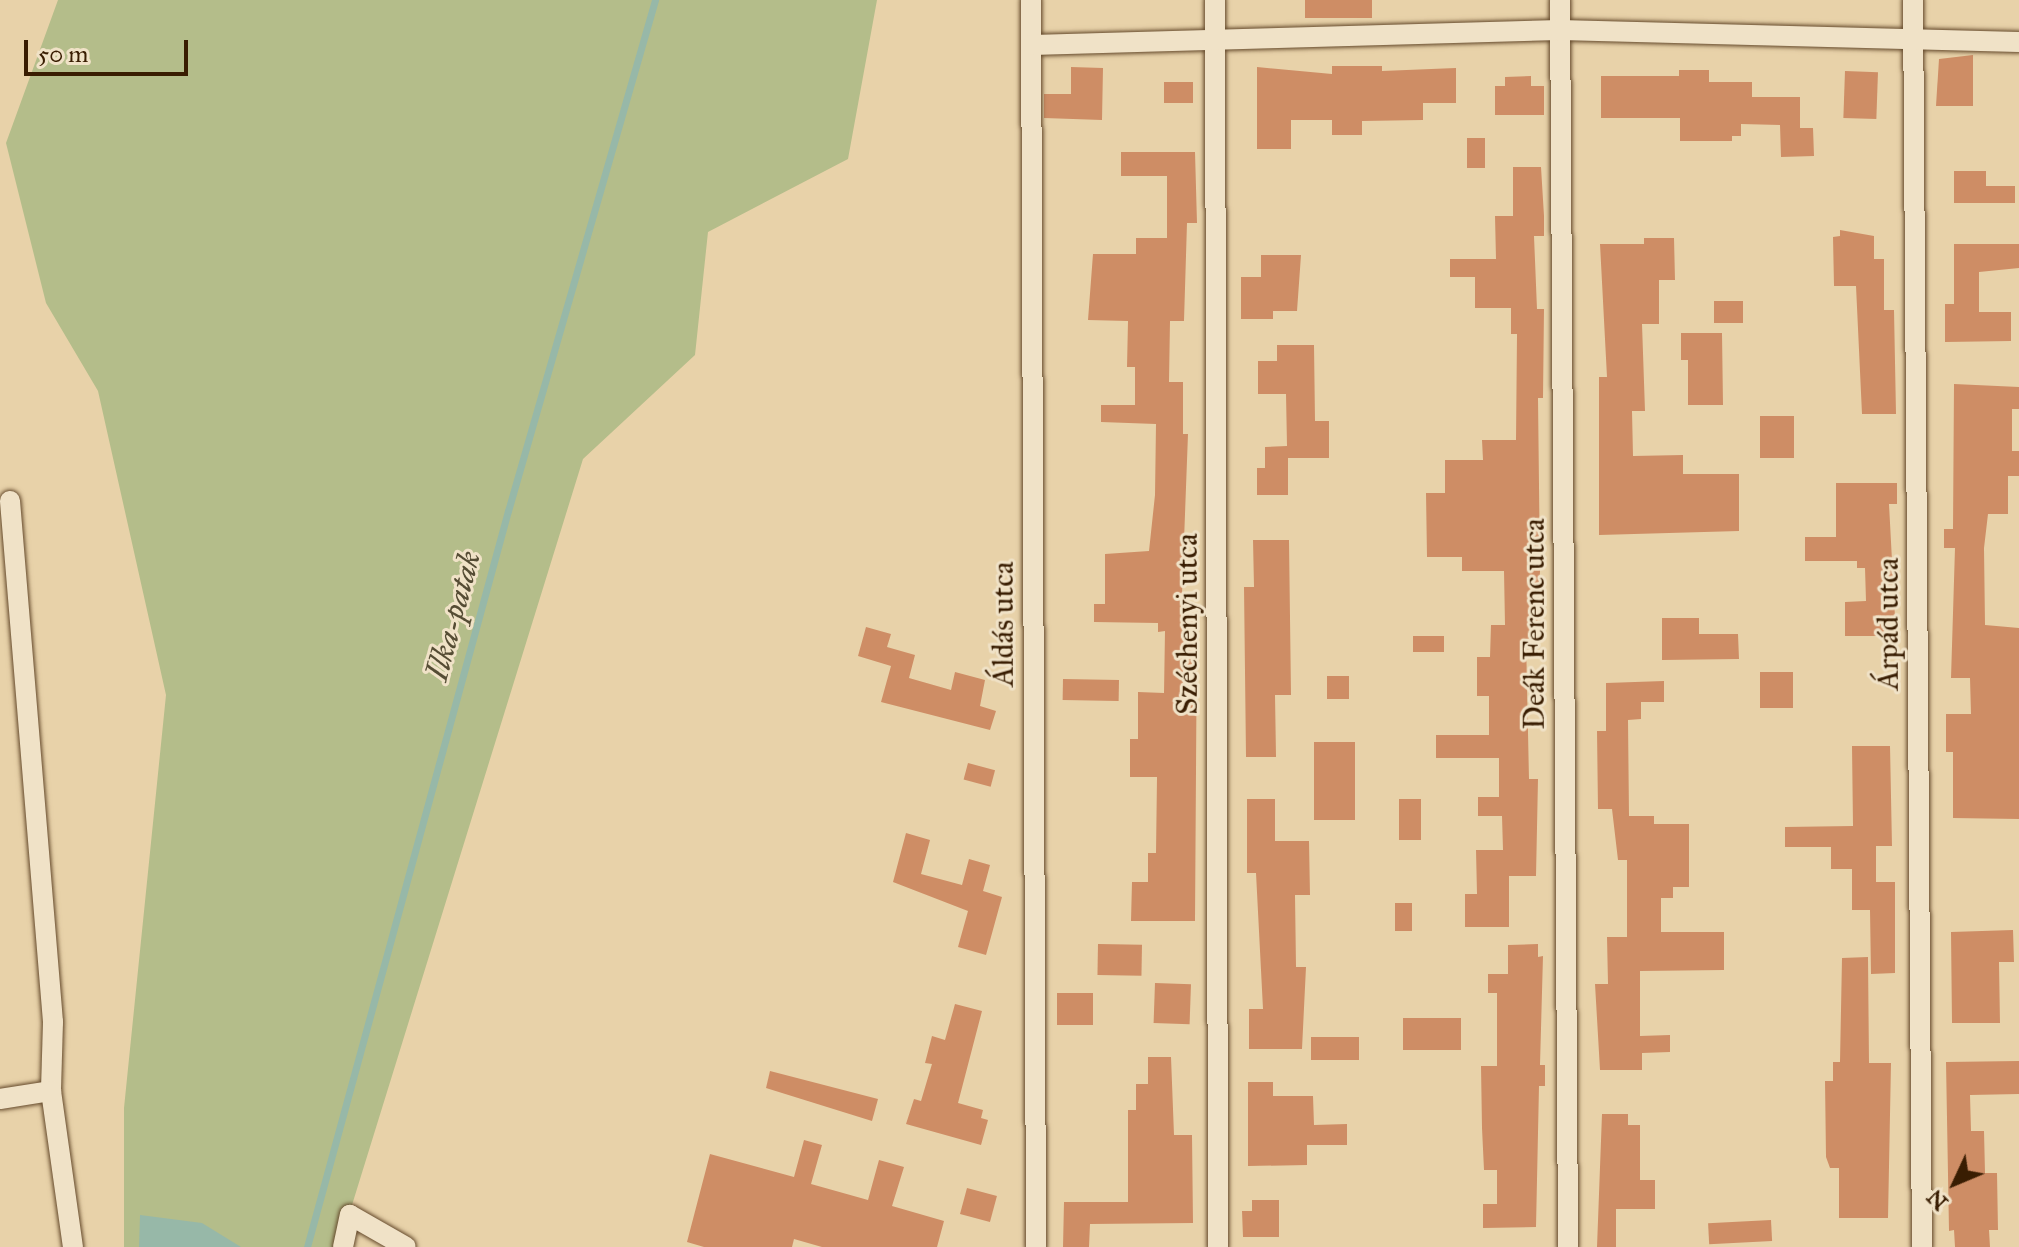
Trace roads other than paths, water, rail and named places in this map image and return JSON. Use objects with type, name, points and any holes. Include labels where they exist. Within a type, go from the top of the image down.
[{"type":"street","name":"Áldás utca","points":[[1031,0],[1036,1247]]},
{"type":"street","name":"Széchenyi utca","points":[[1215,0],[1218,1247]]},
{"type":"street","name":"Deák Ferenc utca","points":[[1560,0],[1568,1247]]},
{"type":"street","name":"Árpád utca","points":[[1913,0],[1922,1247]]},
{"type":"street","points":[[1032,45],[1560,30],[2019,42]]},
{"type":"street","points":[[10,501],[53,1022],[51,1091],[73,1247]]},
{"type":"street","points":[[0,1099],[51,1091]]},
{"type":"street","points":[[343,1247],[350,1215],[406,1247]]},
{"type":"waterway","name":"Ilka-patak","points":[[307,1247],[508,511],[655,0]]}]
